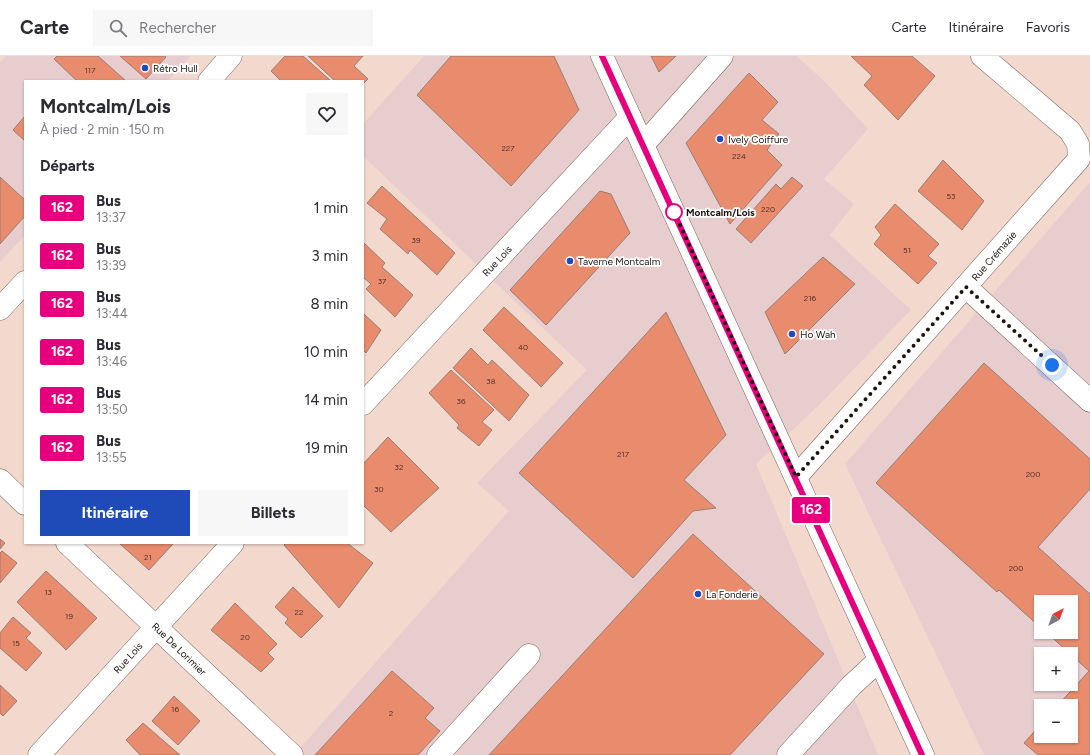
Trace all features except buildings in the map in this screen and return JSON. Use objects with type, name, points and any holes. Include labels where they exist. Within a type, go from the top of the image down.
[{"type":"street","points":[[210,80],[231,56]]},
{"type":"street","points":[[602,56],[922,755]]},
{"type":"street","points":[[643,145],[722,56]]},
{"type":"street","name":"Rue Crémazie","points":[[796,477],[1079,159],[1078,144],[1070,131],[982,56]]},
{"type":"street","name":"Rue Lois","points":[[364,403],[630,117]]},
{"type":"street","points":[[0,309],[24,283]]},
{"type":"street","points":[[966,287],[1090,402]]},
{"type":"street","points":[[0,480],[24,503]]},
{"type":"street","name":"Rue De Lorimier","points":[[68,544],[292,755]]},
{"type":"street","name":"Rue Lois","points":[[39,755],[232,544]]},
{"type":"street","points":[[438,755],[529,655]]},
{"type":"street","points":[[788,755],[851,686],[879,660]]},
{"type":"shaded area","points":[[6,56],[191,56],[169,80],[24,80],[24,236],[0,262],[0,62]]},
{"type":"shaded area","points":[[424,56],[797,56],[826,83],[868,129],[824,179],[854,204],[830,235],[911,310],[817,407],[756,464],[878,755],[294,755],[509,511],[477,483],[587,370],[364,157],[364,123]]},
{"type":"shaded area","points":[[1090,182],[1090,755],[984,755],[845,464]]},
{"type":"bus line","name":"162","points":[[602,56],[922,755]]},
{"type":"place","name":"Rétro Hull","points":[[145,68]]},
{"type":"place","name":"Ively Coiffure","points":[[720,139]]},
{"type":"place","name":"Montcalm/Lois","points":[[674,212]]},
{"type":"place","name":"Taverne Montcalm","points":[[570,261]]},
{"type":"place","name":"Ho Wah","points":[[792,334]]},
{"type":"place","name":"La Fonderie","points":[[698,594]]},
{"type":"route","points":[[674,212],[796,477],[966,287],[1052,365]]}]
